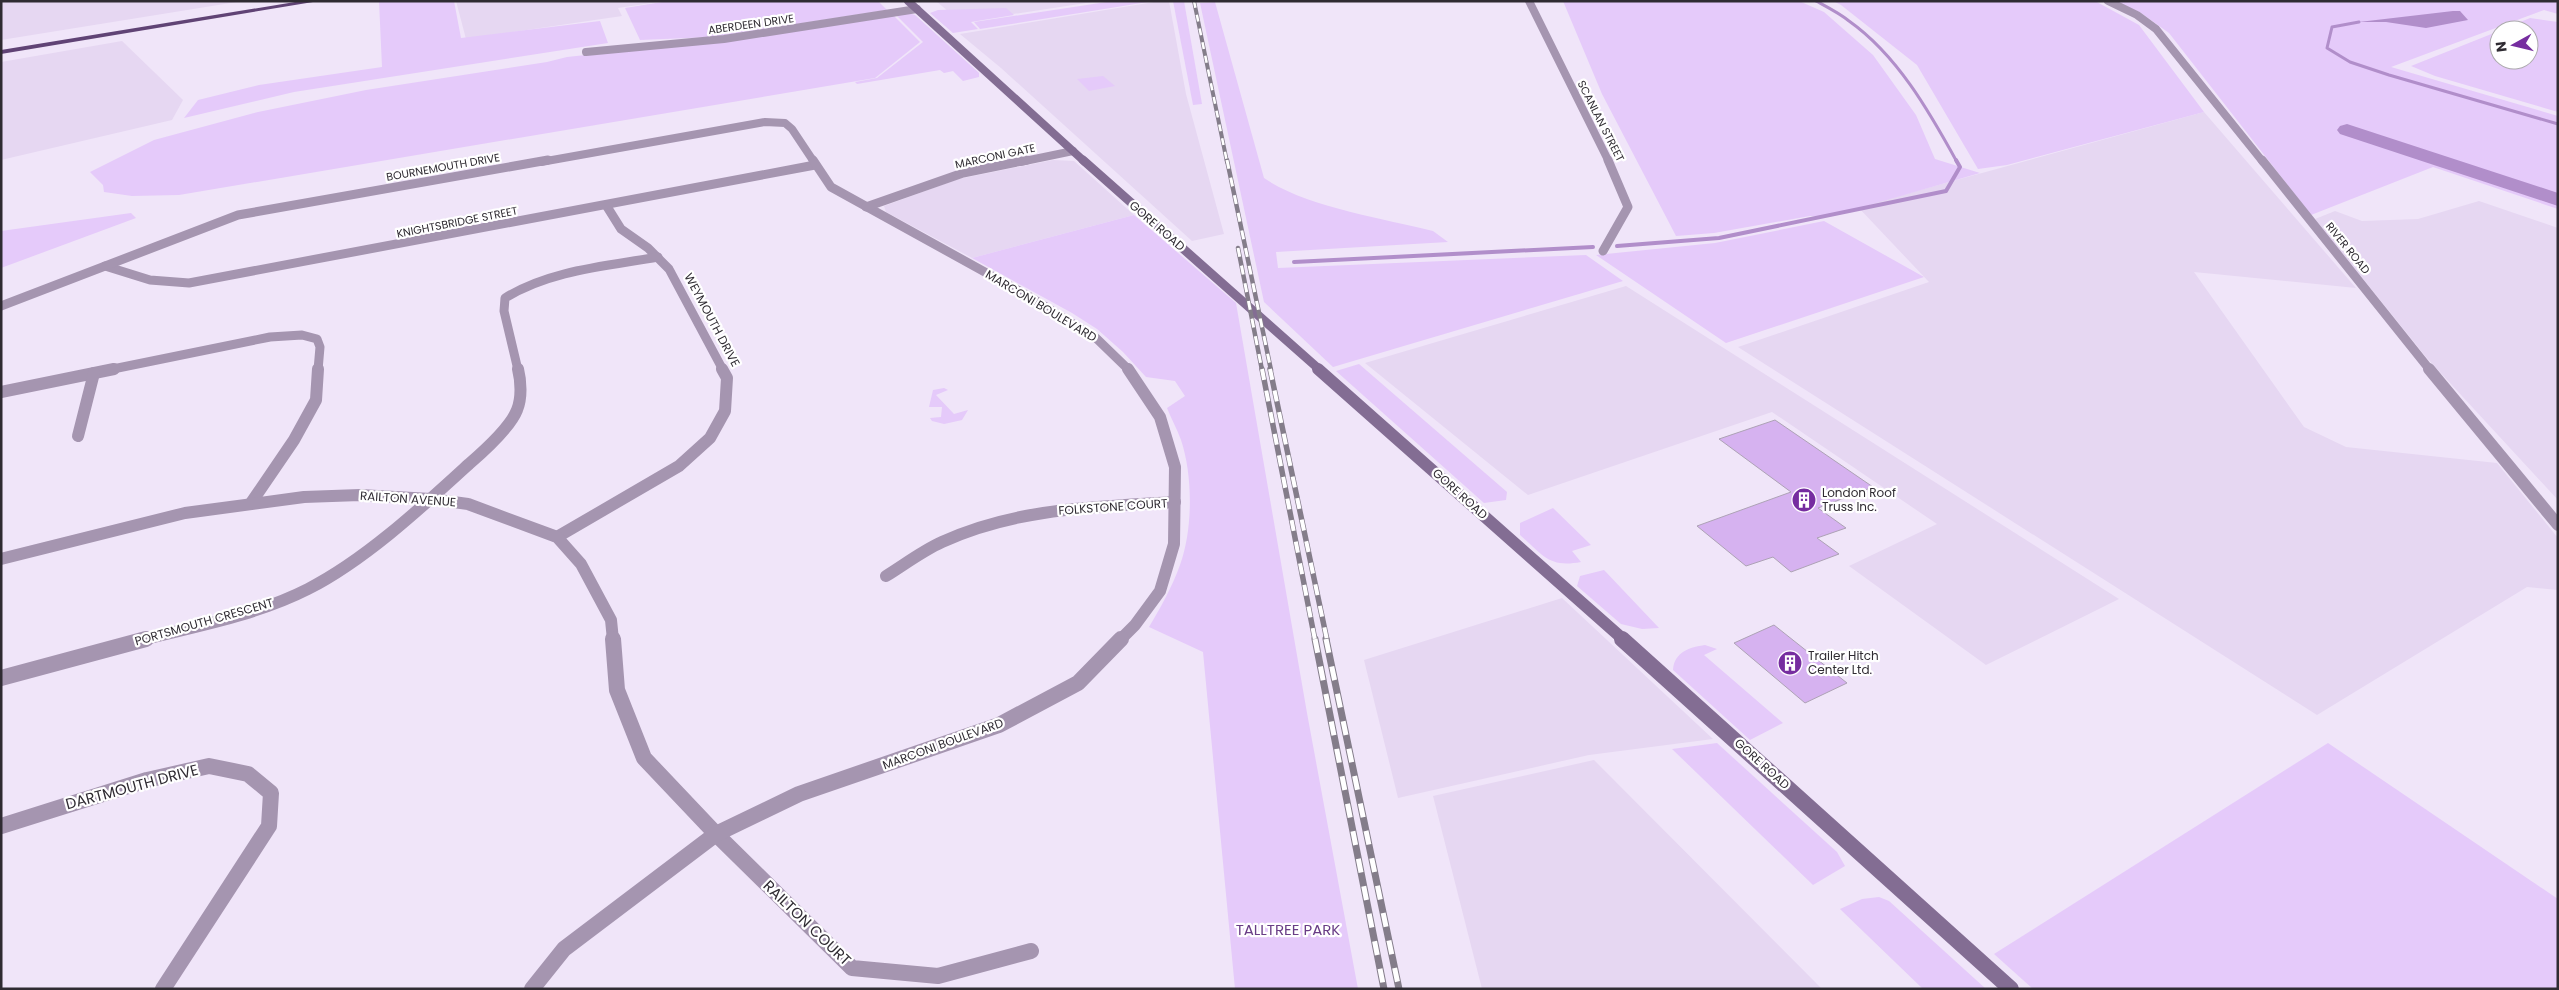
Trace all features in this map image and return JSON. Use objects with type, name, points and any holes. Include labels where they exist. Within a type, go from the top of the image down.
[{"type":"highway","points":[[1,47],[287,1]]},
{"type":"highway","points":[[1,52],[316,1]]},
{"type":"main road","name":"GORE ROAD","points":[[908,1],[1073,151],[1545,569],[2011,989]]},
{"type":"street","name":"SCANLAN STREET","points":[[1529,1],[1617,178],[1628,208],[1603,251]]},
{"type":"street","name":"RIVER ROAD","points":[[2108,1],[2137,14],[2156,29],[2522,484],[2558,526]]},
{"type":"street","name":"ABERDEEN DRIVE","points":[[586,52],[724,39],[917,9]]},
{"type":"street","name":"BOURNEMOUTH DRIVE","points":[[1,306],[238,215],[765,122],[784,123],[792,130],[831,187],[866,207]]},
{"type":"street","name":"MARCONI GATE","points":[[866,207],[963,173],[1073,151]]},
{"type":"street","name":"KNIGHTSBRIDGE STREET","points":[[105,266],[150,280],[189,283],[235,276],[815,166]]},
{"type":"street","name":"WEYMOUTH DRIVE","points":[[557,538],[679,466],[710,438],[725,411],[727,378],[669,269],[658,257],[621,229],[606,205]]},
{"type":"street","name":"MARCONI BOULEVARD","points":[[532,989],[564,949],[716,834],[800,794],[999,726],[1078,683],[1135,626],[1160,591],[1174,544],[1175,467],[1160,417],[1131,372],[1096,338],[1030,297],[866,207]]},
{"type":"street","name":"PORTSMOUTH CRESCENT","points":[[1,678],[262,608],[308,589],[355,559],[431,499],[494,441],[517,410],[521,381],[504,311],[505,298],[517,289],[536,282],[658,257]]},
{"type":"street","points":[[1,392],[270,337],[302,335],[317,339],[320,347],[316,400],[294,440],[251,503]]},
{"type":"street","points":[[78,436],[94,373]]},
{"type":"street","name":"RAILTON AVENUE","points":[[1,558],[185,513],[304,497],[360,495],[431,499],[468,504],[557,538],[581,564],[612,620],[617,690],[644,758],[716,834]]},
{"type":"street","name":"FOLKSTONE COURT","points":[[886,576],[941,542],[1004,520],[1065,509],[1175,502]]},
{"type":"street","name":"DARTMOUTH DRIVE","points":[[1,826],[147,780],[209,766],[248,774],[271,793],[269,826],[163,989]]},
{"type":"street","name":"RAILTON COURT","points":[[716,834],[852,968],[938,976],[1031,951]]},
{"type":"shaded area","points":[[1,1],[243,1],[1,40]]},
{"type":"shaded area","points":[[456,1],[665,1],[618,8],[622,16],[466,39]]},
{"type":"shaded area","points":[[936,1],[1099,1],[961,22]]},
{"type":"shaded area","points":[[1169,1],[1186,94],[1224,234],[1192,241],[1001,68],[960,34]]},
{"type":"shaded area","points":[[2460,11],[2468,20],[2426,28],[2386,22],[2359,22]]},
{"type":"shaded area","points":[[122,41],[183,100],[172,120],[1,160],[1,62]]},
{"type":"shaded area","points":[[2204,112],[2356,288],[2194,272],[2304,427],[2346,447],[2497,463],[2558,538],[2558,590],[2527,587],[2317,715],[1738,347],[1929,282],[1858,207]]},
{"type":"shaded area","points":[[1053,160],[1074,161],[1134,215],[972,258],[886,212],[884,206],[958,179]]},
{"type":"shaded area","points":[[2479,201],[2558,228],[2558,500],[2426,357],[2315,219],[2335,211],[2362,221],[2418,219]]},
{"type":"shaded area","points":[[1626,286],[2119,599],[1986,665],[1849,566],[1937,524],[1772,412],[1528,495],[1365,363]]},
{"type":"shaded area","points":[[1562,598],[1713,739],[1589,755],[1398,798],[1364,660]]},
{"type":"shaded area","points":[[1594,760],[1822,989],[1482,989],[1433,796]]},
{"type":"green space","points":[[379,1],[454,1],[461,38],[600,21],[608,43],[294,92],[184,118],[198,100],[259,85],[382,67]]},
{"type":"green space","points":[[668,1],[878,1],[887,10],[712,37],[640,40],[625,8]]},
{"type":"green space","points":[[1113,1],[1154,1],[980,29],[974,22]]},
{"type":"green space","points":[[1173,1],[1184,1],[1202,104],[1193,105]]},
{"type":"green space","points":[[1563,1],[1799,1],[1824,12],[1873,55],[1916,115],[1935,159],[1980,173],[1828,217],[1810,216],[1714,233],[1676,236],[1602,94]]},
{"type":"green space","points":[[1833,1],[2095,1],[2139,25],[2204,112],[2007,165],[1978,169],[1917,65],[1841,5]]},
{"type":"green space","points":[[2115,1],[2558,1],[2558,14],[2544,10],[2517,20],[2489,20],[2489,30],[2391,67],[2558,116],[2558,209],[2433,167],[2311,215],[2169,33],[2141,13]]},
{"type":"green space","points":[[1215,2],[1264,178],[1301,197],[1345,210],[1433,231],[1448,242],[1276,252],[1278,268],[1586,255],[1623,281],[1333,367],[1264,302],[1200,3]]},
{"type":"green space","points":[[1006,8],[1014,15],[971,22],[978,29],[953,33],[930,13],[938,10]]},
{"type":"green space","points":[[909,13],[915,15],[979,73],[979,77],[963,81],[953,71],[944,73],[940,70],[857,84],[855,82],[877,78],[923,42],[895,14]]},
{"type":"green space","points":[[894,16],[920,42],[875,78],[179,195],[132,196],[104,192],[103,185],[90,172],[154,140],[258,112],[366,90],[547,62],[567,57],[772,35]]},
{"type":"green space","points":[[2530,18],[2558,22],[2558,112],[2435,76],[2411,66],[2489,35],[2489,70],[2539,70],[2539,20],[2525,20]]},
{"type":"green space","points":[[1103,76],[1115,86],[1089,91],[1077,79]]},
{"type":"green space","points":[[131,213],[136,218],[1,268],[1,231]]},
{"type":"green space","name":"TALLTREE PARK","points":[[1134,215],[1236,303],[1307,713],[1358,989],[1235,989],[1203,652],[1149,627],[1177,573],[1187,535],[1190,502],[1188,470],[1181,440],[1167,408],[1185,396],[1175,381],[1146,377],[1123,352],[1097,329],[1072,313],[972,258]]},
{"type":"green space","points":[[1824,221],[1924,277],[1726,343],[1596,255],[1715,243]]},
{"type":"green space","points":[[1359,364],[1507,492],[1506,500],[1484,503],[1336,371]]},
{"type":"green space","points":[[944,388],[948,390],[936,395],[954,414],[968,410],[962,420],[944,424],[932,421],[930,418],[941,417],[942,407],[929,407],[933,390]]},
{"type":"green space","points":[[1553,508],[1591,545],[1572,551],[1581,562],[1561,563],[1553,561],[1541,554],[1520,535],[1520,523]]},
{"type":"green space","points":[[1604,570],[1659,628],[1642,629],[1621,624],[1577,586],[1580,576]]},
{"type":"green space","points":[[1705,645],[1717,649],[1704,655],[1783,723],[1750,740],[1673,670],[1676,659],[1680,655],[1694,647]]},
{"type":"green space","points":[[1717,743],[1837,852],[1845,866],[1813,885],[1672,749]]},
{"type":"green space","points":[[2328,743],[2558,899],[2558,989],[2033,989],[1994,954]]},
{"type":"green space","points":[[1879,897],[1889,901],[1986,989],[1923,989],[1840,909],[1862,899]]},
{"type":"building","name":"London Roof Truss Inc.","points":[[1775,420],[1873,487],[1818,508],[1846,528],[1817,538],[1839,554],[1791,572],[1773,557],[1746,566],[1697,526],[1791,492],[1719,439]]},
{"type":"building","name":"Trailer Hitch Center Ltd.","points":[[1774,625],[1847,683],[1805,703],[1734,643]]},
{"type":"waterway","points":[[1816,1],[1845,18],[1866,35],[1897,67],[1923,104],[1957,162]]},
{"type":"waterway","points":[[2359,22],[2332,27],[2327,48],[2350,62],[2389,75],[2558,124]]},
{"type":"waterway","points":[[2347,130],[2558,200]]},
{"type":"waterway","points":[[1617,246],[1719,238],[1946,191],[1960,167],[1956,160]]},
{"type":"waterway","points":[[1294,262],[1593,247]]},
{"type":"railway","points":[[1194,1],[1227,162]]},
{"type":"railway","points":[[1227,160],[1271,370]]},
{"type":"railway","points":[[1238,248],[1262,370]]},
{"type":"railway","points":[[1262,369],[1315,640]]},
{"type":"railway","points":[[1270,369],[1327,640]]},
{"type":"railway","points":[[1315,639],[1384,989]]},
{"type":"railway","points":[[1326,639],[1399,989]]},
{"type":"place","name":"London Roof Truss Inc.","points":[[1804,500]]},
{"type":"place","name":"Trailer Hitch Center Ltd.","points":[[1790,663]]}]
